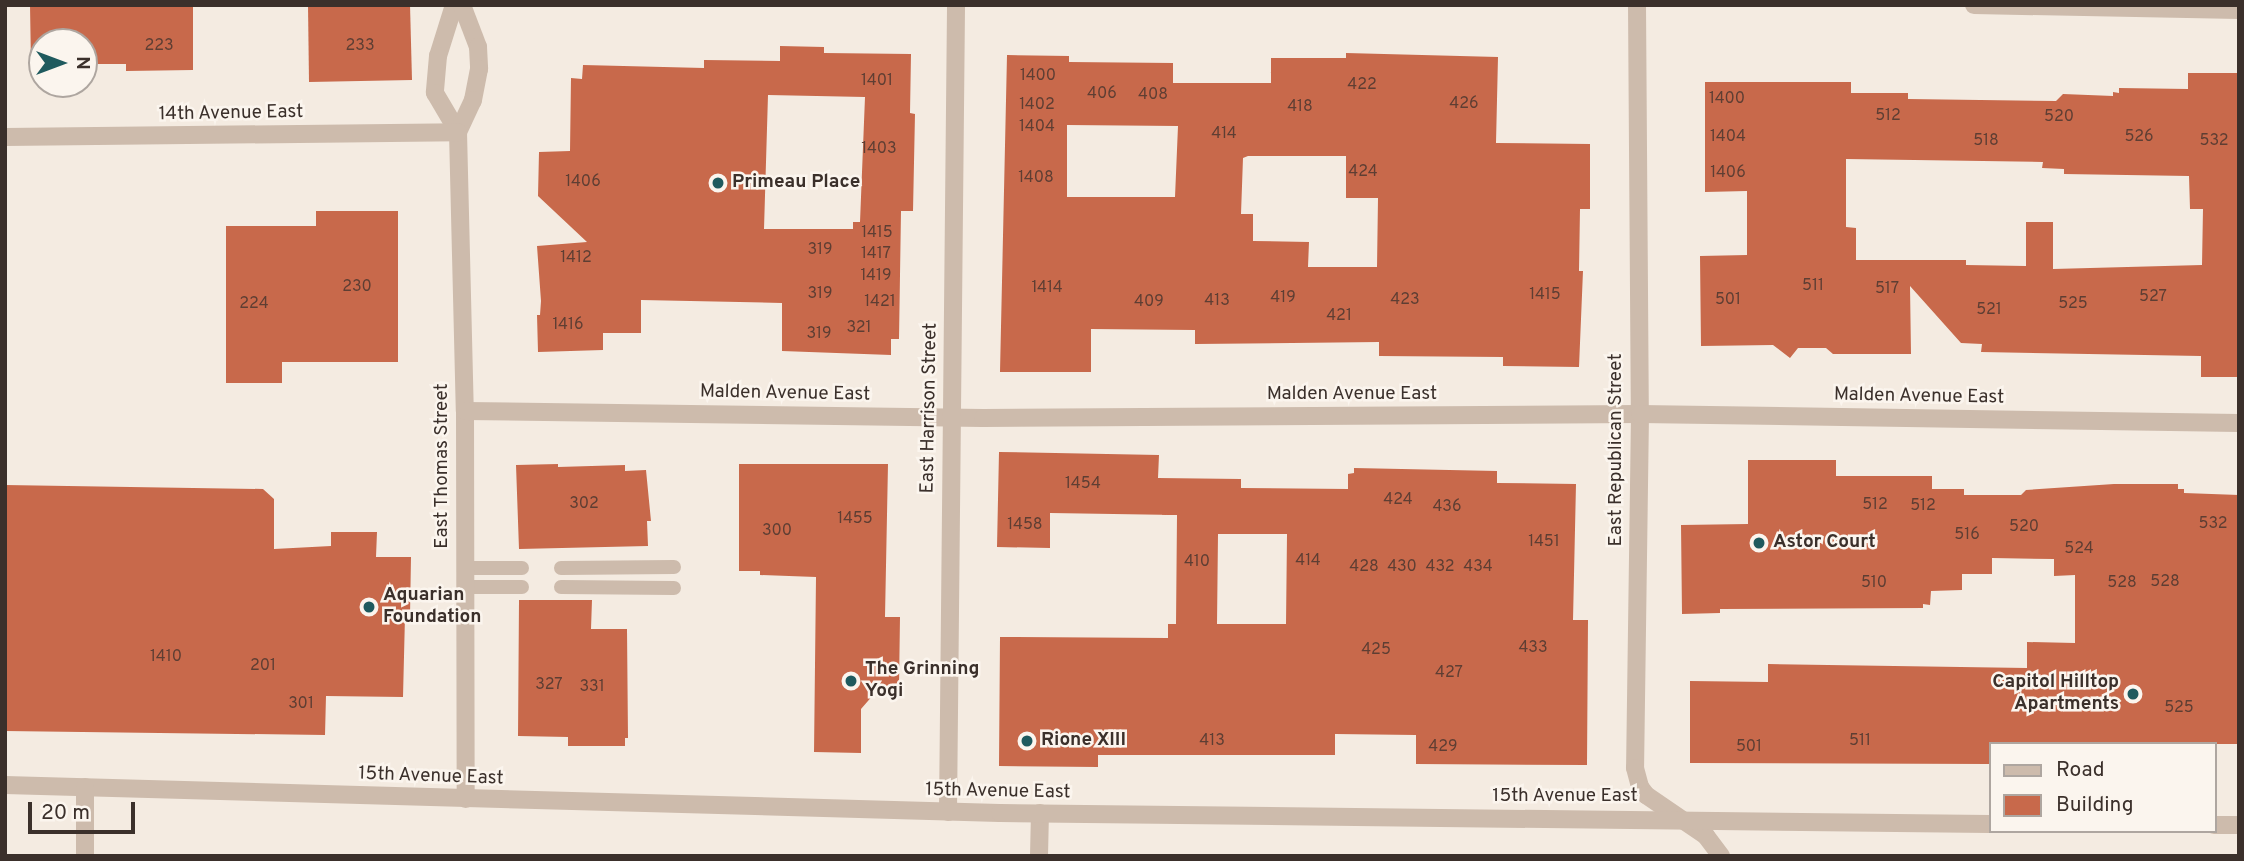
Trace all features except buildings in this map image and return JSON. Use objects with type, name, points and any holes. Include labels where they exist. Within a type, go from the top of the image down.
[{"type":"street","name":"East Thomas Street","points":[[454,5],[438,56],[436,93],[457,132],[465,411],[466,799]]},
{"type":"street","name":"East Thomas Street","points":[[457,132],[473,100],[479,69],[478,47],[462,5]]},
{"type":"street","name":"East Harrison Street","points":[[948,812],[956,5]]},
{"type":"street","name":"East Republican Street","points":[[1637,5],[1640,414],[1635,768],[1646,795],[1706,836],[1721,856]]},
{"type":"street","points":[[1974,5],[2239,10]]},
{"type":"street","name":"14th Avenue East","points":[[5,137],[457,132]]},
{"type":"street","name":"Malden Avenue East","points":[[465,411],[951,417],[1640,414],[2239,423]]},
{"type":"street","name":"15th Avenue East","points":[[5,785],[948,812],[1988,824]]},
{"type":"street","points":[[85,787],[85,856]]},
{"type":"street","points":[[1039,856],[1040,813]]},
{"type":"street","points":[[2216,825],[2239,825]]},
{"type":"lane","points":[[464,568],[522,568]]},
{"type":"lane","points":[[561,568],[674,568]]},
{"type":"lane","points":[[465,587],[522,587]]},
{"type":"lane","points":[[561,587],[674,588]]},
{"type":"place","name":"Primeau Place","points":[[718,183]]},
{"type":"place","name":"Astor Court","points":[[1759,543]]},
{"type":"place","name":"Aquarian Foundation","points":[[369,607]]},
{"type":"place","name":"The Grinning Yogi","points":[[851,681]]},
{"type":"place","name":"Capitol Hilltop Apartments","points":[[2133,694]]},
{"type":"place","name":"Rione XIII","points":[[1027,741]]}]
